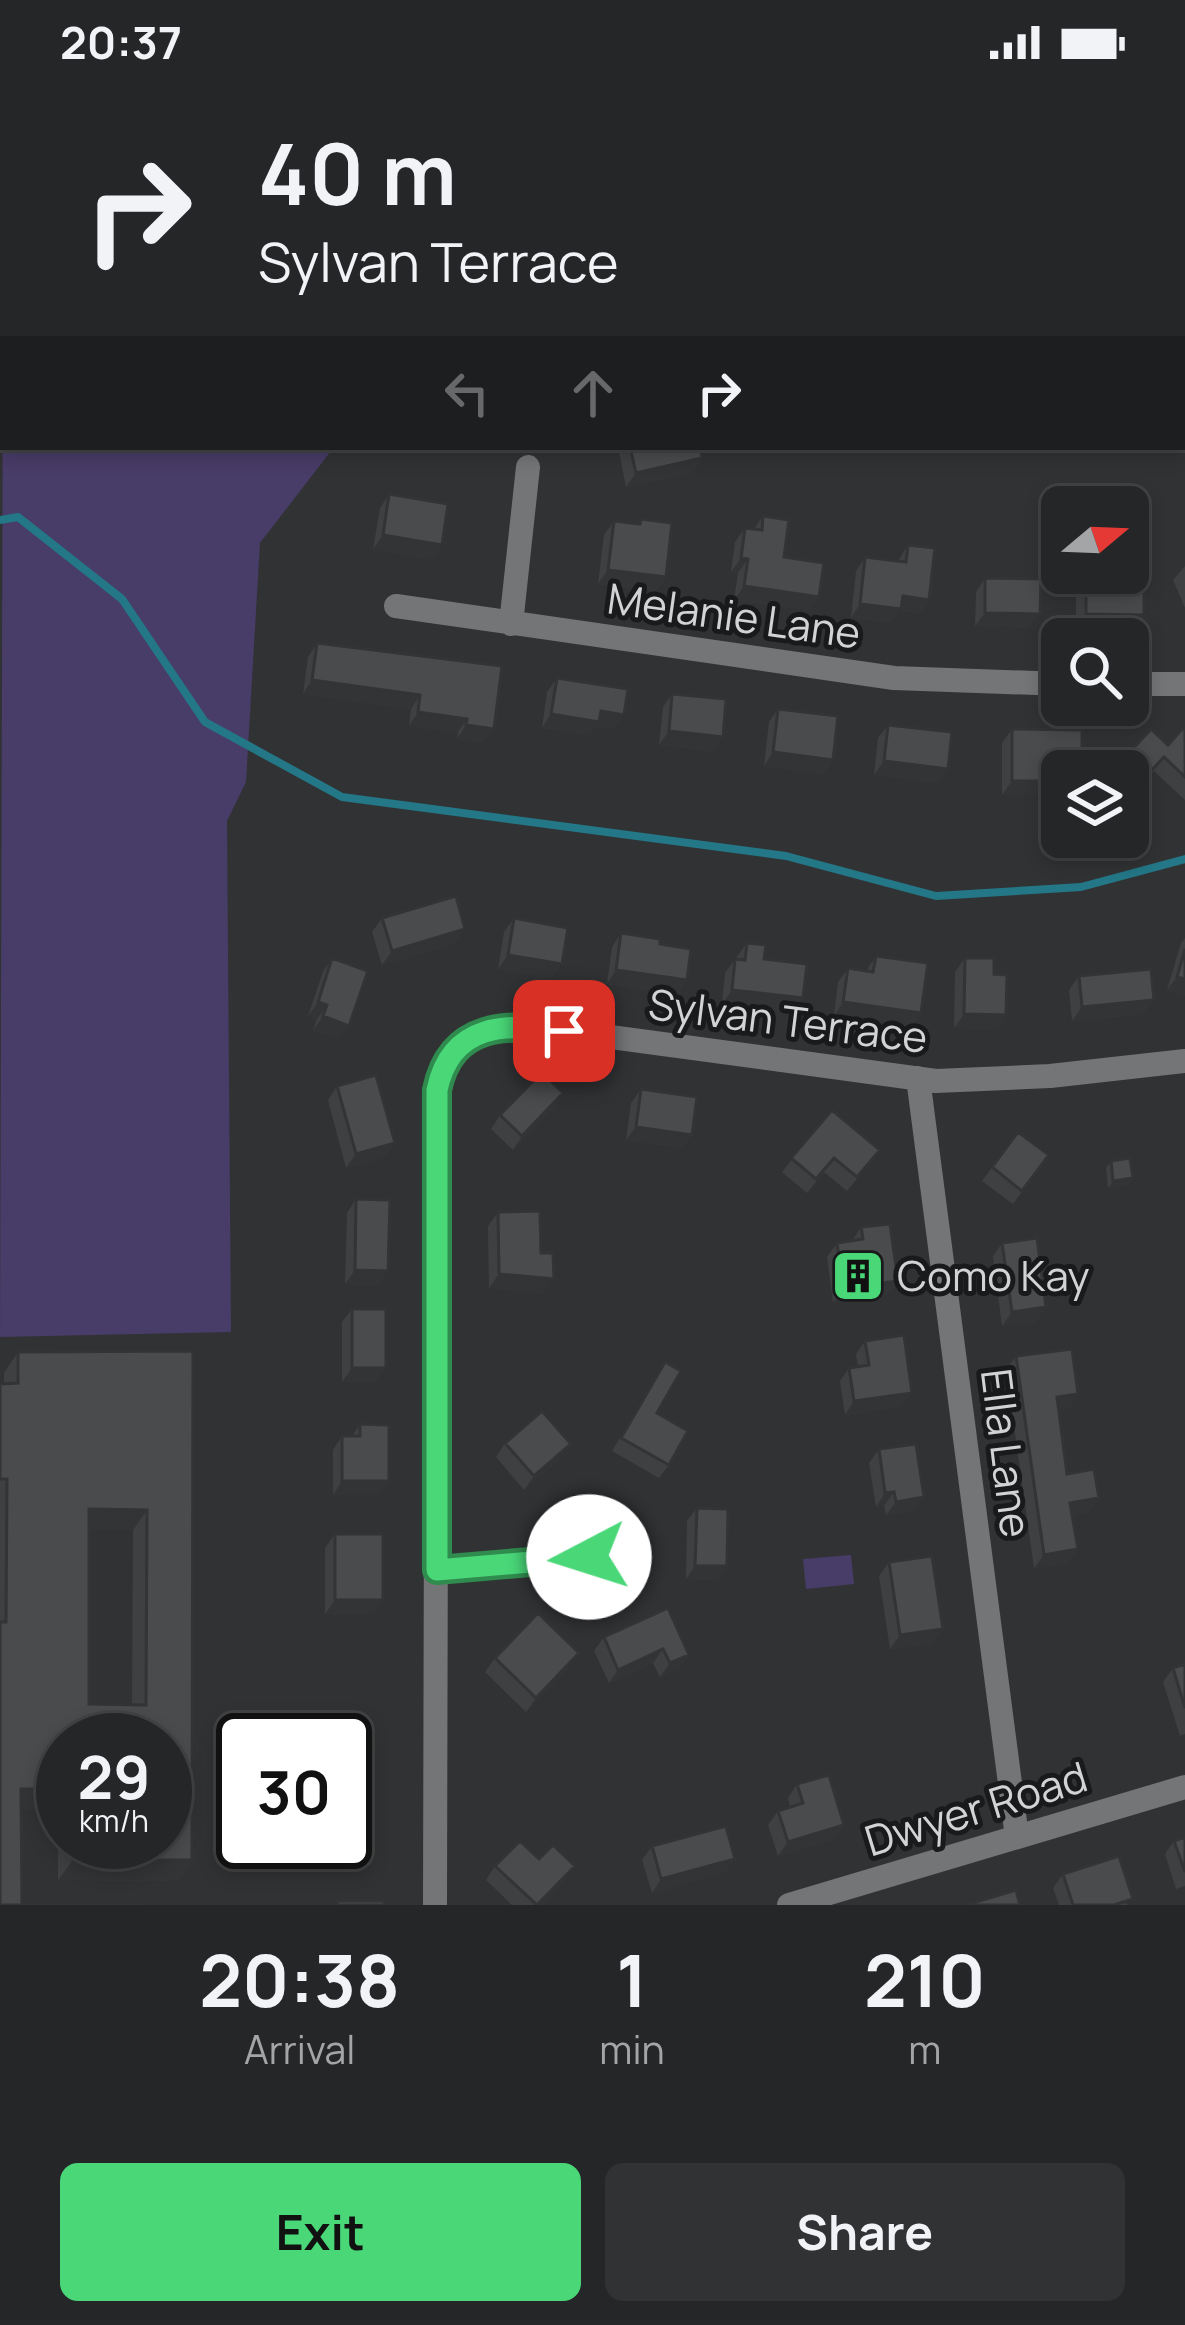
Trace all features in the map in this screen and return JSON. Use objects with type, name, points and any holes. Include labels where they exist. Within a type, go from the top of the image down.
[{"type":"street","points":[[511,624],[528,467]]},
{"type":"street","name":"Melanie Lane","points":[[396,605],[894,678],[1041,683]]},
{"type":"street","points":[[1149,684],[1185,684]]},
{"type":"street","name":"Sylvan Terrace","points":[[435,1905],[437,1090],[446,1061],[479,1034],[522,1025],[918,1078],[1049,1076],[1185,1061]]},
{"type":"street","name":"Ella Lane","points":[[918,1078],[1017,1838]]},
{"type":"street","points":[[437,1570],[589,1557]]},
{"type":"street","name":"Dwyer Road","points":[[789,1905],[1185,1787]]},
{"type":"shaded area","points":[[3,450],[332,450],[260,543],[246,782],[227,821],[231,1332],[0,1337]]},
{"type":"shaded area","points":[[851,1555],[854,1584],[806,1589],[803,1559]]},
{"type":"building","points":[[631,450],[701,450],[702,458],[636,473]]},
{"type":"building","points":[[389,494],[448,504],[442,545],[383,535]]},
{"type":"building","points":[[763,516],[789,520],[784,557],[824,563],[819,597],[744,586],[745,528],[762,530]]},
{"type":"building","points":[[641,519],[672,523],[666,577],[608,570],[614,521],[640,524]]},
{"type":"building","points":[[908,545],[935,548],[929,600],[903,596],[901,609],[860,604],[865,557],[906,562]]},
{"type":"building","points":[[985,578],[1041,579],[1040,614],[985,613]]},
{"type":"building","points":[[1086,594],[1144,594],[1144,615],[1086,614]]},
{"type":"building","points":[[317,643],[502,666],[494,729],[466,725],[467,719],[418,712],[420,695],[312,680]]},
{"type":"building","points":[[557,678],[628,689],[624,715],[601,711],[599,722],[551,714]]},
{"type":"building","points":[[672,694],[726,699],[723,737],[669,731]]},
{"type":"building","points":[[778,709],[838,716],[833,760],[773,752]]},
{"type":"building","points":[[888,725],[952,732],[948,769],[884,761]]},
{"type":"building","points":[[1012,729],[1082,730],[1082,750],[1041,750],[1041,781],[1012,781]]},
{"type":"building","points":[[1151,729],[1168,745],[1185,730],[1185,777],[1164,757],[1149,773],[1149,750],[1132,750]]},
{"type":"building","points":[[456,896],[465,929],[392,951],[382,918]]},
{"type":"building","points":[[514,918],[568,928],[562,964],[508,955]]},
{"type":"building","points":[[621,933],[691,949],[687,980],[616,970]]},
{"type":"building","points":[[747,943],[766,945],[764,959],[807,964],[803,998],[732,990],[735,959],[745,960]]},
{"type":"building","points":[[1185,949],[1185,979],[1177,977]]},
{"type":"building","points":[[876,956],[928,963],[921,1013],[843,1002],[848,968],[873,972]]},
{"type":"building","points":[[332,958],[368,971],[349,1026],[323,1016],[327,1005],[318,1002]]},
{"type":"building","points":[[965,958],[994,958],[994,974],[1007,975],[1006,1015],[964,1014]]},
{"type":"building","points":[[1151,969],[1154,1000],[1082,1007],[1079,976]]},
{"type":"building","points":[[542,1072],[563,1093],[522,1136],[500,1115]]},
{"type":"building","points":[[376,1075],[395,1143],[356,1154],[337,1086]]},
{"type":"building","points":[[641,1089],[697,1097],[692,1135],[636,1127]]},
{"type":"building","points":[[832,1110],[880,1150],[857,1177],[834,1158],[816,1179],[791,1158]]},
{"type":"building","points":[[1018,1132],[1049,1155],[1022,1191],[992,1167]]},
{"type":"building","points":[[1130,1158],[1133,1178],[1113,1181],[1111,1161]]},
{"type":"building","points":[[356,1199],[390,1200],[388,1271],[355,1270]]},
{"type":"building","points":[[540,1211],[541,1253],[553,1253],[554,1279],[499,1274],[498,1212]]},
{"type":"building","name":"Como Kay","points":[[890,1224],[898,1281],[843,1288],[837,1243],[863,1239],[861,1227]]},
{"type":"building","points":[[1037,1238],[1046,1307],[1012,1312],[1002,1243]]},
{"type":"building","points":[[352,1309],[386,1309],[386,1368],[352,1368]]},
{"type":"building","points":[[904,1335],[912,1393],[854,1401],[849,1368],[869,1365],[865,1341]]},
{"type":"building","points":[[1072,1349],[1078,1394],[1057,1397],[1067,1474],[1094,1469],[1099,1498],[1070,1503],[1078,1549],[1044,1555],[1016,1356]]},
{"type":"building","points":[[193,1351],[192,1860],[192,1713],[36,1713],[36,1789],[21,1789],[22,1905],[0,1905],[0,1622],[6,1622],[7,1479],[0,1479],[0,1384],[18,1383],[18,1352]],"holes":[[[89,1509],[147,1510],[146,1705],[89,1704]]]},
{"type":"building","points":[[665,1362],[681,1371],[657,1413],[688,1431],[669,1465],[621,1438]]},
{"type":"building","points":[[542,1411],[571,1444],[534,1476],[505,1443]]},
{"type":"building","points":[[360,1424],[389,1425],[389,1481],[342,1481],[342,1436],[360,1436]]},
{"type":"building","points":[[916,1444],[924,1497],[896,1502],[894,1492],[885,1493],[879,1449]]},
{"type":"building","points":[[697,1508],[728,1509],[727,1566],[695,1566]]},
{"type":"building","points":[[335,1534],[383,1534],[383,1600],[335,1600]]},
{"type":"building","points":[[932,1556],[943,1629],[900,1635],[889,1562]]},
{"type":"building","points":[[668,1608],[689,1655],[670,1663],[663,1649],[618,1670],[604,1637]]},
{"type":"building","points":[[538,1613],[579,1653],[536,1698],[495,1658]]},
{"type":"building","points":[[1185,1664],[1185,1708],[1173,1668]]},
{"type":"building","points":[[829,1775],[844,1825],[788,1842],[778,1811],[803,1803],[797,1784]]},
{"type":"building","points":[[726,1826],[735,1859],[661,1879],[652,1846]]},
{"type":"building","points":[[1185,1837],[1185,1872],[1174,1841]]},
{"type":"building","points":[[520,1841],[539,1859],[553,1845],[575,1866],[537,1905],[495,1866]]},
{"type":"building","points":[[1119,1856],[1133,1899],[1114,1905],[1073,1905],[1063,1874]]},
{"type":"building","points":[[1016,1890],[1020,1905],[966,1905]]},
{"type":"building","points":[[337,1901],[384,1901],[384,1905],[337,1905]]},
{"type":"waterway","points":[[0,520],[18,517],[122,599],[205,722],[342,797],[786,856],[936,896],[1081,887],[1185,859]]},
{"type":"place","name":"Como Kay","points":[[858,1276]]},
{"type":"route","points":[[564,1031],[500,1027],[460,1046],[440,1072],[437,1570],[589,1557]]}]
